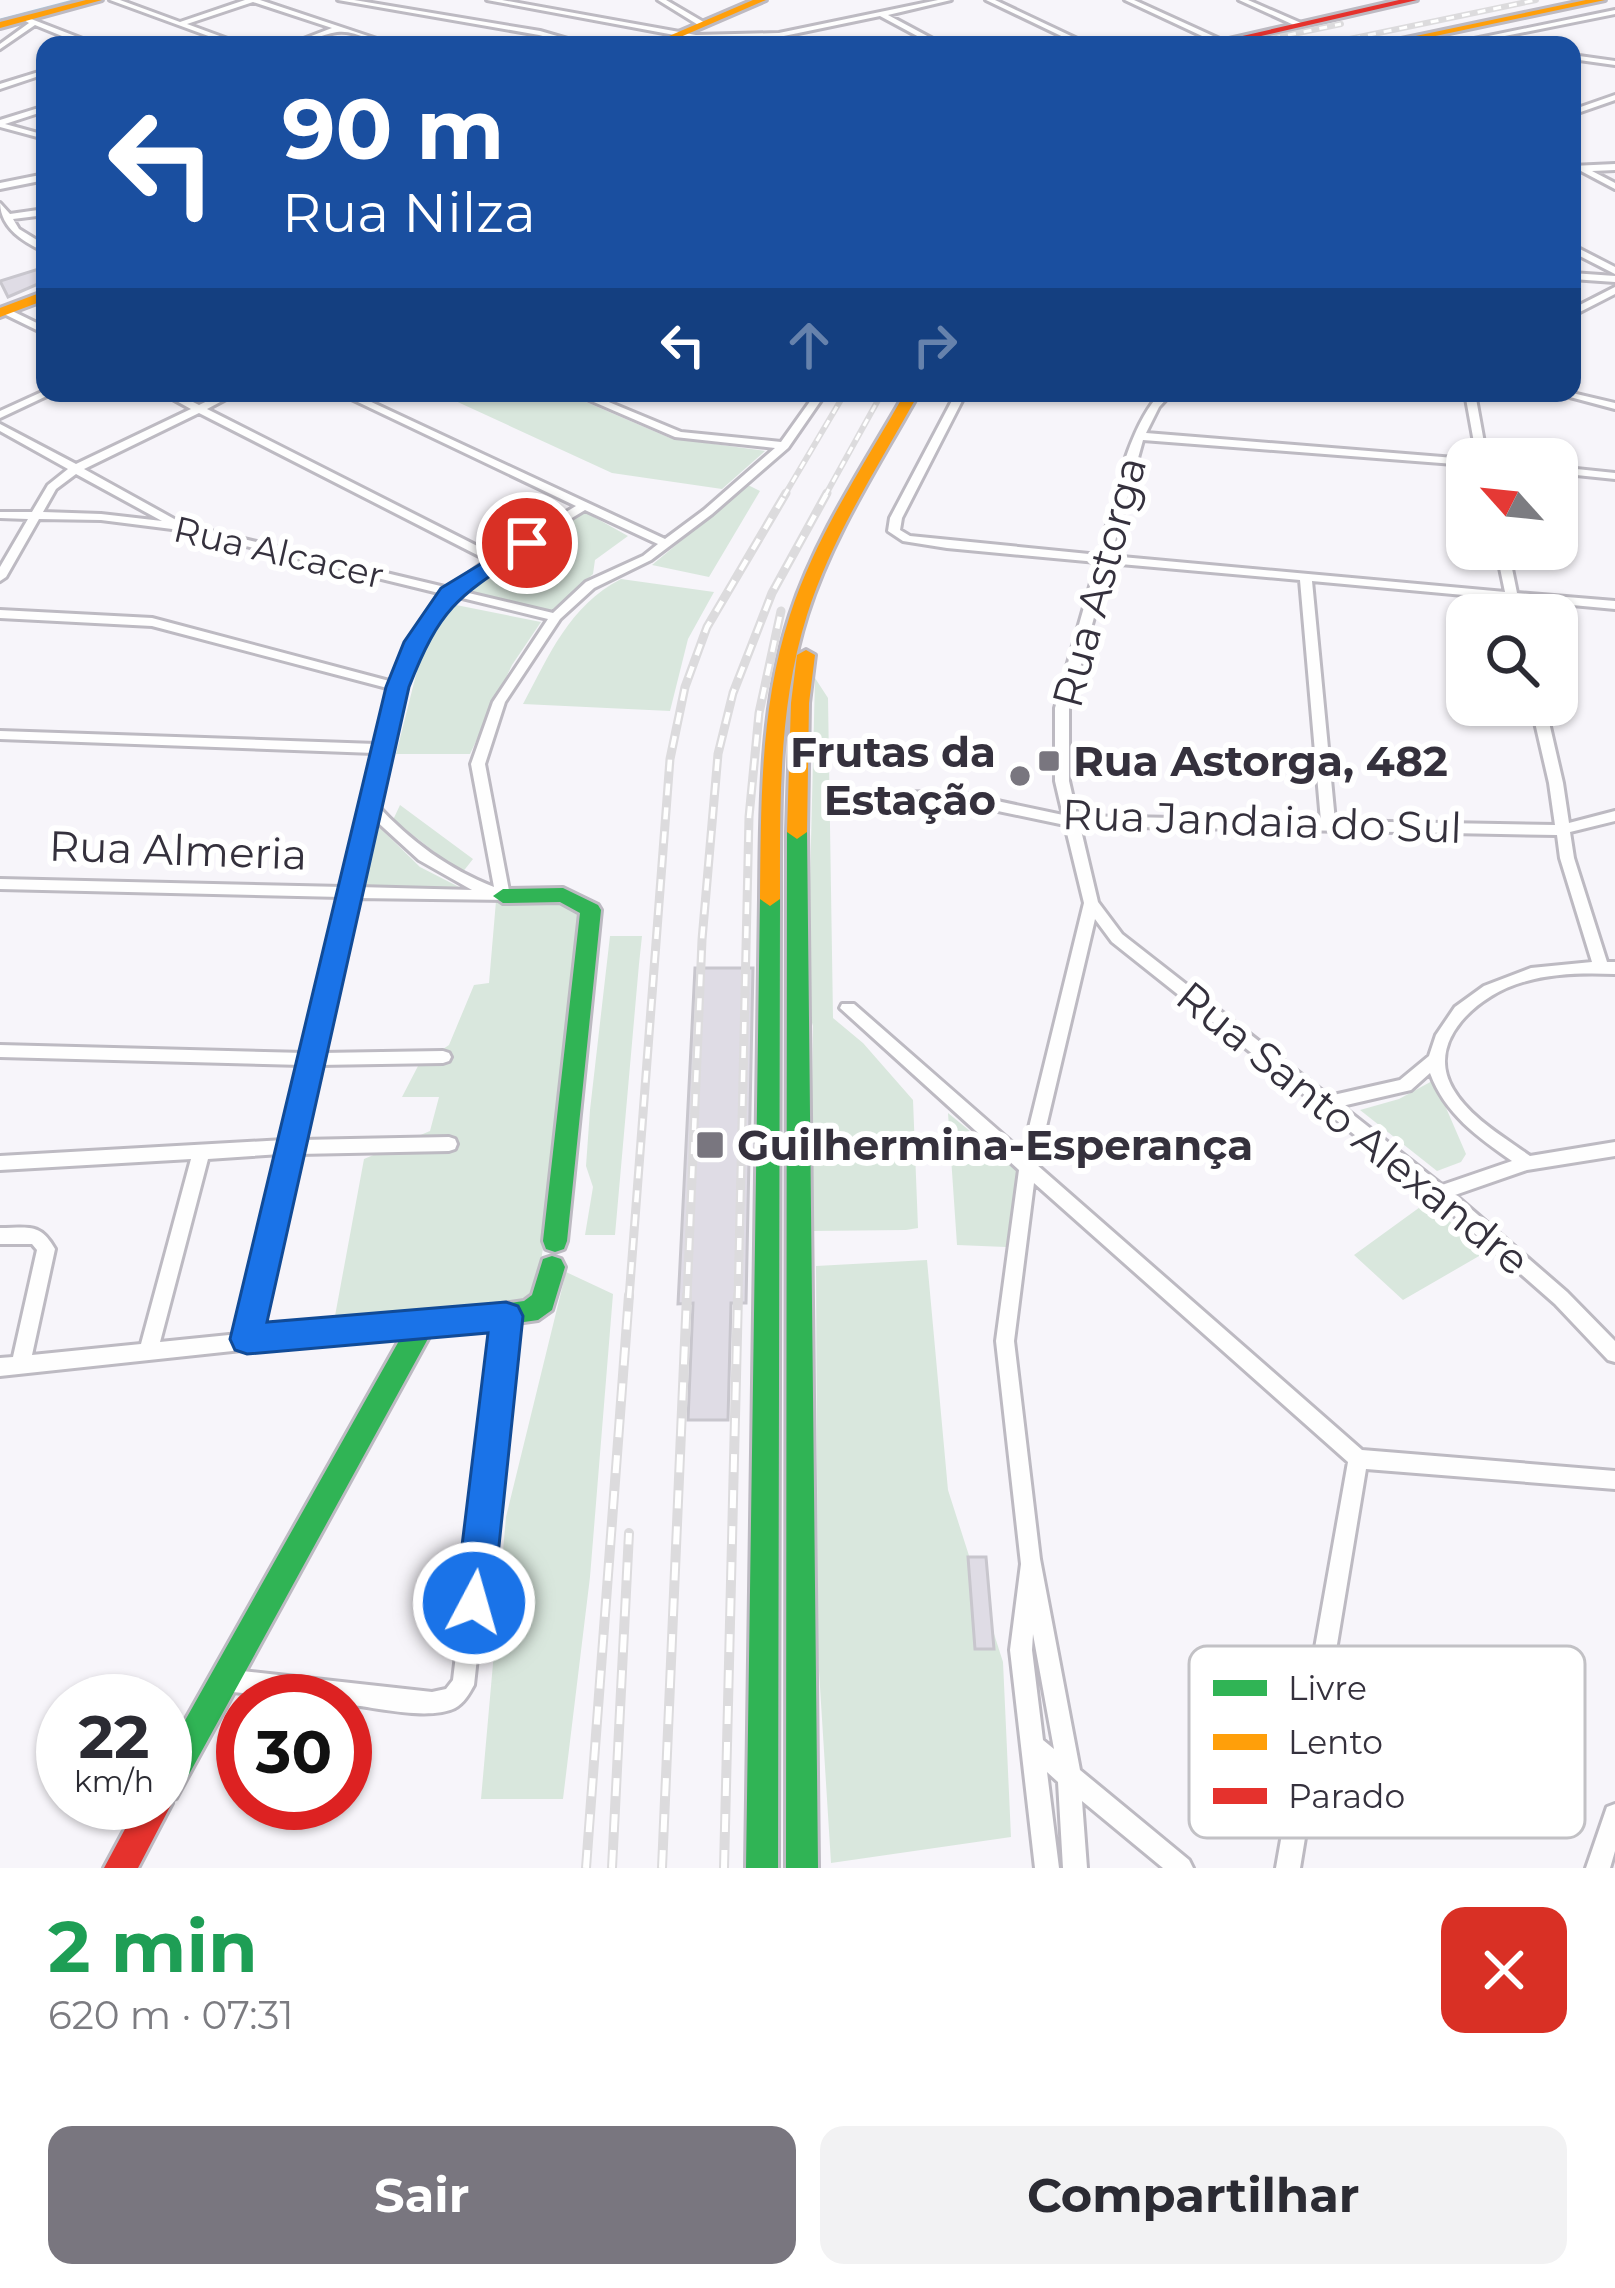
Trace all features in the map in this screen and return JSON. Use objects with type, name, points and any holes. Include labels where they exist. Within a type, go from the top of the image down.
[{"type":"main road","points":[[0,16],[62,0]]},
{"type":"main road","points":[[0,26],[97,0]]},
{"type":"main road","points":[[675,36],[761,0]]},
{"type":"main road","points":[[1243,36],[1412,0]]},
{"type":"main road","points":[[1422,36],[1600,0]]},
{"type":"main road","points":[[1456,36],[1615,7]]},
{"type":"main road","points":[[2,312],[36,299]]},
{"type":"main road","points":[[763,1868],[770,951],[781,693],[797,616],[907,402]]},
{"type":"main road","points":[[802,1868],[795,954],[800,703],[817,610],[921,402]]},
{"type":"main road","name":"Rua Almeria","points":[[503,896],[566,895],[578,897],[591,910],[555,1241]]},
{"type":"main road","points":[[228,1674],[422,1324],[530,1312],[543,1302],[551,1268]]},
{"type":"main road","points":[[192,1738],[216,1695]]},
{"type":"main road","points":[[120,1868],[141,1830]]},
{"type":"street","points":[[113,0],[214,36]]},
{"type":"street","points":[[180,24],[253,0],[272,2],[364,36]]},
{"type":"street","points":[[341,0],[551,36]]},
{"type":"street","points":[[490,0],[675,36],[779,35],[948,0]]},
{"type":"street","points":[[661,0],[703,24]]},
{"type":"street","points":[[989,0],[1067,36]]},
{"type":"street","points":[[1128,0],[1200,36]]},
{"type":"street","points":[[1242,0],[1298,23]]},
{"type":"street","points":[[1493,36],[1615,7]]},
{"type":"street","points":[[881,14],[923,36]]},
{"type":"street","points":[[1579,18],[1615,23]]},
{"type":"street","points":[[0,47],[30,21],[68,36]]},
{"type":"street","points":[[317,36],[340,28]]},
{"type":"street","points":[[1581,57],[1615,63]]},
{"type":"street","points":[[0,87],[36,75]]},
{"type":"street","points":[[1608,107],[1615,97]]},
{"type":"street","points":[[0,124],[36,110]]},
{"type":"street","points":[[0,124],[36,134]]},
{"type":"street","points":[[1581,169],[1615,166]]},
{"type":"street","points":[[1581,171],[1615,186]]},
{"type":"street","points":[[0,186],[36,179]]},
{"type":"street","points":[[0,206],[16,231],[36,243]]},
{"type":"street","points":[[7,217],[36,213]]},
{"type":"street","points":[[1581,254],[1615,275]]},
{"type":"street","points":[[1581,276],[1615,275]]},
{"type":"street","points":[[1581,308],[1615,290]]},
{"type":"street","points":[[2,312],[36,328]]},
{"type":"street","points":[[1581,398],[1615,406]]},
{"type":"street","points":[[0,415],[36,399]]},
{"type":"street","points":[[185,402],[498,561]]},
{"type":"street","points":[[0,577],[46,492],[77,468],[213,402]]},
{"type":"street","points":[[363,402],[666,544]]},
{"type":"street","points":[[600,402],[679,435],[784,446]]},
{"type":"street","points":[[503,896],[478,764],[499,702],[555,617],[590,585],[640,563],[666,544],[784,446],[813,402]]},
{"type":"street","points":[[956,402],[896,518],[896,535],[947,545],[1490,594]]},
{"type":"street","name":"Rua Astorga","points":[[1075,1868],[1069,1773],[1030,1559],[1004,1341],[1028,1167],[1091,903],[1068,821],[1060,753],[1062,708],[1139,436],[1158,402]]},
{"type":"street","points":[[1472,402],[1478,438]]},
{"type":"street","points":[[0,427],[180,527]]},
{"type":"street","points":[[1139,436],[1446,461]]},
{"type":"street","points":[[1578,472],[1615,476]]},
{"type":"street","points":[[247,1339],[382,749],[416,642],[449,593],[584,506]]},
{"type":"street","name":"Rua Alcacer","points":[[0,514],[101,517],[180,527],[555,617]]},
{"type":"street","points":[[1306,577],[1328,825]]},
{"type":"street","points":[[1578,602],[1615,605]]},
{"type":"street","points":[[0,614],[152,622],[398,687]]},
{"type":"street","points":[[1527,1163],[1454,1102],[1442,1086],[1435,1060],[1444,1029],[1504,982],[1537,973],[1608,968],[1561,830],[1543,726]]},
{"type":"street","points":[[0,735],[382,749]]},
{"type":"street","name":"Rua Jandaia do Sul","points":[[837,798],[955,796],[1068,821],[1561,830],[1615,816]]},
{"type":"street","points":[[370,806],[414,849],[451,875],[503,896]]},
{"type":"street","name":"Rua Almeria","points":[[0,884],[503,896]]},
{"type":"street","name":"Rua Santo Alexandre","points":[[1091,903],[1118,938],[1440,1193],[1561,1298],[1615,1354]]},
{"type":"street","points":[[848,1008],[1358,1459],[1615,1480]]},
{"type":"street","points":[[0,1051],[311,1059],[443,1057]]},
{"type":"street","points":[[1326,1103],[1405,1085],[1435,1060]]},
{"type":"street","points":[[0,1163],[290,1147],[449,1144]]},
{"type":"street","points":[[1440,1193],[1527,1163],[1615,1149]]},
{"type":"street","points":[[149,1348],[201,1152]]},
{"type":"street","points":[[0,1236],[37,1236],[46,1249],[10,1366],[149,1348],[422,1324]]},
{"type":"street","points":[[372,1697],[433,1703],[452,1698],[463,1685],[506,1316]]},
{"type":"street","points":[[1326,1646],[1358,1459]]},
{"type":"street","name":"Rua Astorga","points":[[1030,1559],[1021,1650],[1046,1868]]},
{"type":"street","points":[[1035,1748],[1181,1868]]},
{"type":"street","points":[[1598,1868],[1615,1815]]},
{"type":"street","points":[[1288,1868],[1293,1838]]},
{"type":"shaded area","points":[[458,402],[586,402],[670,438],[765,451],[722,489],[612,473]]},
{"type":"shaded area","points":[[748,485],[760,491],[709,577],[652,565]]},
{"type":"shaded area","points":[[585,512],[628,536],[595,560],[593,574],[551,611],[466,590]]},
{"type":"shaded area","points":[[621,579],[714,592],[688,639],[670,711],[523,704],[574,617]]},
{"type":"shaded area","points":[[451,604],[541,622],[512,665],[470,754],[396,754],[423,647]]},
{"type":"shaded area","points":[[815,678],[828,698],[833,1018],[863,1043],[913,1100],[918,1228],[810,1231],[813,1026],[807,1005]]},
{"type":"shaded area","points":[[400,805],[473,859],[462,873],[393,820]]},
{"type":"shaded area","points":[[375,823],[420,867],[461,888],[363,885]]},
{"type":"shaded area","points":[[573,899],[587,919],[570,985],[557,1146],[534,1304],[335,1316],[364,1159],[430,1131],[439,1097],[402,1097],[418,1066],[449,1045],[474,985],[489,983],[496,901]]},
{"type":"shaded area","points":[[610,936],[642,936],[615,1235],[585,1235],[593,1187],[586,1166],[590,1110]]},
{"type":"shaded area","points":[[1434,1080],[1466,1154],[1461,1162],[1437,1171],[1360,1110],[1399,1099]]},
{"type":"shaded area","points":[[948,1113],[1021,1173],[1006,1247],[957,1245]]},
{"type":"shaded area","points":[[1427,1202],[1486,1252],[1403,1300],[1354,1255]]},
{"type":"shaded area","points":[[927,1260],[948,1490],[1003,1662],[1011,1837],[831,1863],[818,1655],[816,1266]]},
{"type":"shaded area","points":[[566,1272],[613,1294],[590,1577],[563,1799],[481,1799],[506,1517]]},
{"type":"building","points":[[36,270],[36,285],[8,297],[0,281]]},
{"type":"building","points":[[695,968],[753,968],[746,1303],[731,1303],[728,1420],[688,1420],[693,1303],[678,1304]]},
{"type":"building","points":[[968,1557],[986,1557],[994,1649],[975,1649]]},
{"type":"waterway","points":[[0,20],[77,0]]},
{"type":"railway","points":[[1364,36],[1536,0]]},
{"type":"railway","points":[[1284,36],[1341,24]]},
{"type":"railway","points":[[784,496],[840,402]]},
{"type":"railway","points":[[825,496],[877,402]]},
{"type":"railway","points":[[629,1298],[670,759],[685,687],[707,627],[786,493]]},
{"type":"railway","points":[[687,1298],[702,940],[718,754],[733,693],[772,593],[827,493]]},
{"type":"railway","points":[[738,1298],[749,817],[759,713],[781,611]]},
{"type":"railway","points":[[586,1868],[629,1295]]},
{"type":"railway","points":[[662,1868],[687,1295]]},
{"type":"railway","points":[[724,1868],[738,1295]]},
{"type":"railway","points":[[612,1868],[629,1533]]},
{"type":"traffic: fast","points":[[797,832],[802,1868]]},
{"type":"traffic: fast","points":[[503,896],[563,895],[591,910],[555,1241]]},
{"type":"traffic: fast","points":[[762,1868],[770,899]]},
{"type":"traffic: fast","points":[[192,1738],[422,1324],[529,1312],[543,1302],[552,1267]]},
{"type":"traffic: slow","points":[[0,25],[97,0]]},
{"type":"traffic: slow","points":[[675,36],[761,0]]},
{"type":"traffic: slow","points":[[1422,36],[1600,0]]},
{"type":"traffic: slow","points":[[0,313],[36,299]]},
{"type":"traffic: slow","points":[[770,899],[773,756],[788,649],[821,557],[907,402]]},
{"type":"traffic: slow","points":[[797,832],[806,655]]},
{"type":"traffic: jam","points":[[1249,36],[1412,0]]},
{"type":"traffic: jam","points":[[120,1868],[141,1830]]},
{"type":"place","name":"Rua Astorga, 482","points":[[1049,761]]},
{"type":"place","name":"Frutas da Estação","points":[[1020,776]]},
{"type":"place","name":"Guilhermina-Esperança","points":[[710,1145]]},
{"type":"route","points":[[474,1603],[506,1316],[247,1339],[398,687],[423,629],[449,593],[527,543]]}]
